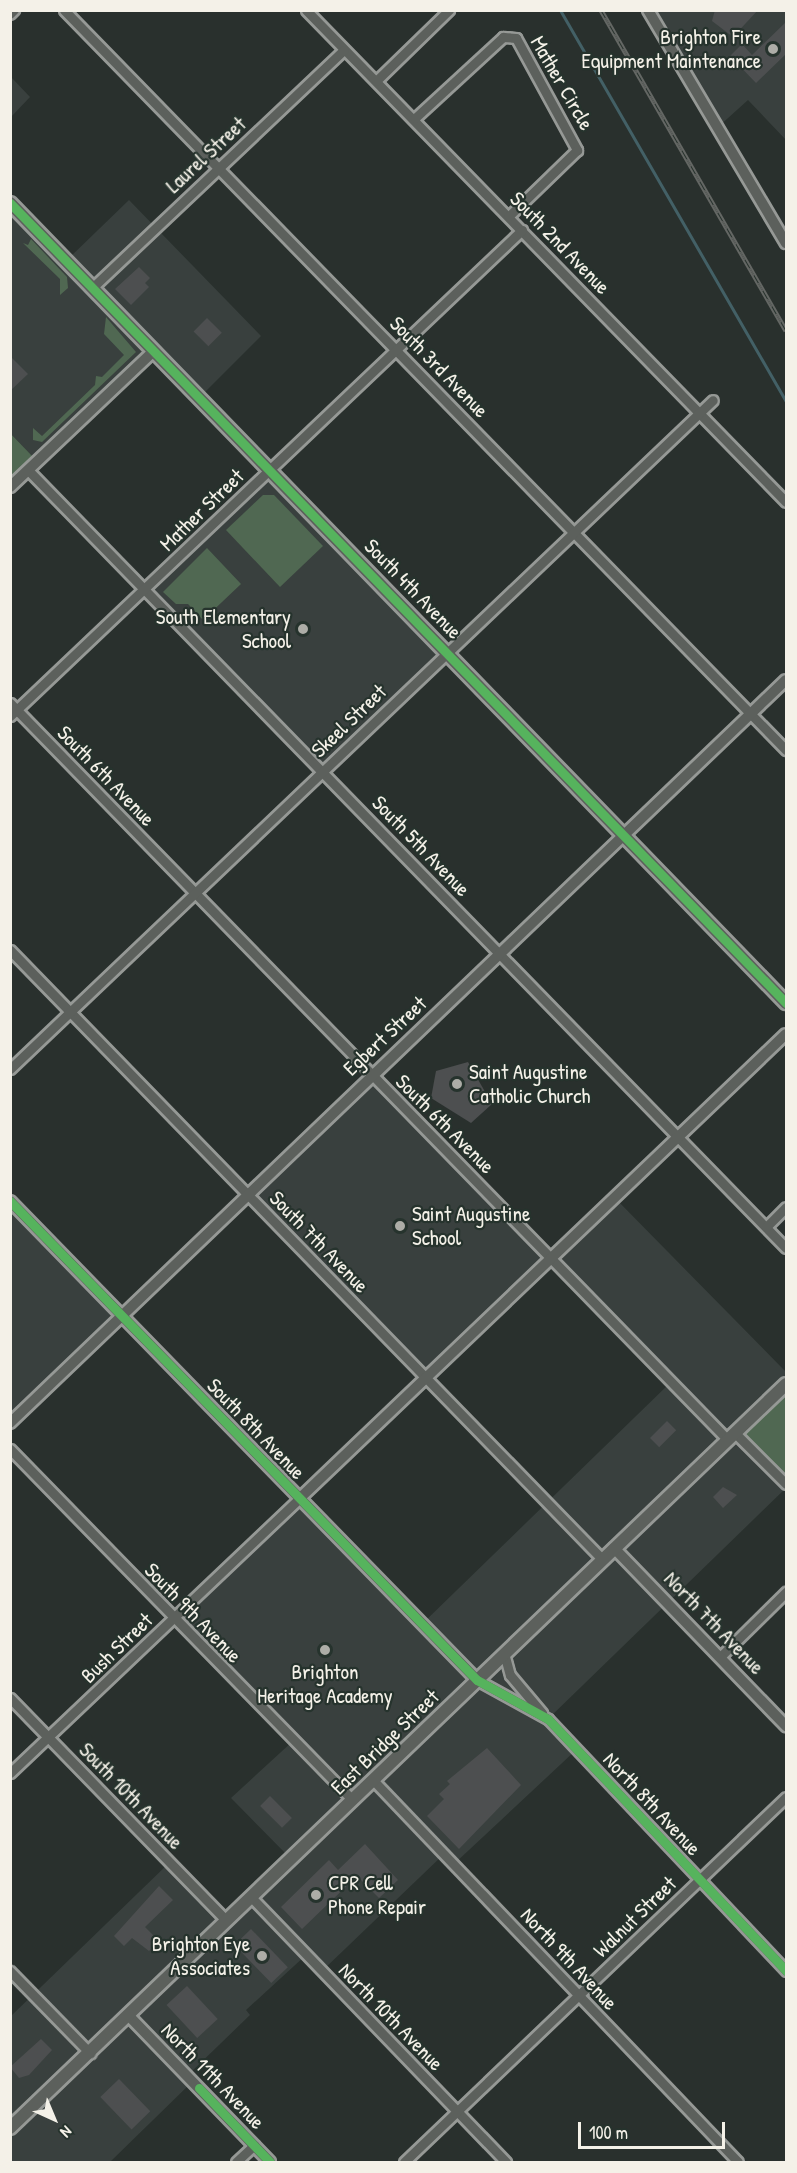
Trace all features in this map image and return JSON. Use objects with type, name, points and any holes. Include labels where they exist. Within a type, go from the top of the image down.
[{"type":"main road","name":"South 4th Avenue","points":[[10,203],[448,651],[786,1003]]},
{"type":"main road","name":"East Bridge Street","points":[[10,2128],[786,1384]]},
{"type":"street","points":[[10,14],[14,10]]},
{"type":"street","name":"South 3rd Avenue","points":[[64,10],[786,750]]},
{"type":"street","name":"South 2nd Avenue","points":[[306,10],[415,118],[786,502]]},
{"type":"street","points":[[376,81],[449,10]]},
{"type":"street","points":[[648,10],[786,243]]},
{"type":"street","name":"Mather Circle","points":[[415,118],[503,37],[516,38],[577,150],[509,216]]},
{"type":"street","name":"Laurel Street","points":[[93,287],[344,50]]},
{"type":"street","name":"Mather Street","points":[[13,710],[146,589],[522,230]]},
{"type":"street","points":[[10,487],[154,351]]},
{"type":"street","name":"Skeel Street","points":[[10,1069],[193,892],[713,400]]},
{"type":"street","name":"South 5th Avenue","points":[[28,470],[324,770],[677,1138],[786,1248]]},
{"type":"street","name":"Egbert Street","points":[[10,1423],[786,680]]},
{"type":"street","name":"South 6th Avenue","points":[[13,710],[551,1257],[732,1437],[786,1484]]},
{"type":"street","name":"South 7th Avenue","points":[[10,950],[602,1559]]},
{"type":"street","points":[[299,1499],[786,1034]]},
{"type":"street","name":"South 8th Avenue","points":[[10,1201],[477,1680]]},
{"type":"street","points":[[766,1227],[786,1208]]},
{"type":"street","name":"South 9th Avenue","points":[[10,1449],[173,1619],[352,1800]]},
{"type":"street","name":"Bush Street","points":[[10,1773],[299,1499]]},
{"type":"street","name":"North 7th Avenue","points":[[614,1548],[786,1726]]},
{"type":"street","points":[[720,1657],[786,1592]]},
{"type":"street","name":"North 8th Avenue","points":[[504,1653],[510,1675],[548,1719],[786,1971]]},
{"type":"street","name":"North 8th Avenue","points":[[477,1680],[548,1719]]},
{"type":"street","name":"South 10th Avenue","points":[[10,1698],[226,1920]]},
{"type":"street","name":"North 9th Avenue","points":[[373,1780],[738,2163]]},
{"type":"street","name":"Walnut Street","points":[[404,2163],[786,1797]]},
{"type":"street","name":"North 10th Avenue","points":[[251,1897],[506,2163]]},
{"type":"street","points":[[10,1971],[90,2053]]},
{"type":"street","name":"North 11th Avenue","points":[[129,2016],[270,2163]]},
{"type":"street","points":[[236,2163],[254,2145]]},
{"type":"shaded area","points":[[648,11],[786,11],[786,140],[748,100],[717,128]]},
{"type":"shaded area","points":[[11,77],[30,97],[11,117]]},
{"type":"shaded area","points":[[129,200],[261,336],[199,398],[154,351],[37,461],[11,434],[10,203],[67,260]]},
{"type":"shaded area","name":"South Elementary School","points":[[269,470],[446,653],[322,774],[145,590]]},
{"type":"shaded area","points":[[372,1075],[551,1257],[614,1197],[786,1372],[786,1488],[548,1719],[576,1750],[454,1864],[444,1854],[322,1971],[306,1955],[246,2010],[250,2015],[187,2076],[192,2082],[110,2162],[11,2162],[11,2016],[170,1862],[226,1920],[291,1859],[231,1798],[293,1741],[173,1619],[299,1499],[422,1624],[671,1382],[551,1258],[425,1377],[248,1195]]},
{"type":"shaded area","points":[[11,1201],[122,1315],[11,1423]]},
{"type":"green space","points":[[31,239],[67,277],[68,288],[60,295],[60,279],[23,243],[28,245]]},
{"type":"green space","points":[[106,317],[136,352],[42,442],[33,440],[33,428],[42,436],[95,385],[96,376],[102,377],[124,355],[104,334]]},
{"type":"green space","points":[[11,434],[37,461],[11,487]]},
{"type":"green space","points":[[263,495],[274,495],[323,546],[280,587],[226,530]]},
{"type":"green space","points":[[207,548],[241,584],[203,620],[188,604],[176,604],[163,592]]},
{"type":"green space","points":[[786,1384],[786,1484],[735,1433]]},
{"type":"building","points":[[715,10],[758,10],[733,37],[712,21]]},
{"type":"building","name":"Brighton Fire Equipment Maintenance","points":[[786,22],[786,54],[756,83],[730,56],[742,44],[752,55]]},
{"type":"building","points":[[139,267],[150,278],[145,283],[149,287],[131,305],[115,289]]},
{"type":"building","points":[[207,318],[222,333],[208,346],[194,331]]},
{"type":"building","points":[[10,356],[28,374],[10,391]]},
{"type":"building","name":"Saint Augustine Catholic Church","points":[[468,1062],[492,1104],[471,1123],[431,1098],[436,1071]]},
{"type":"building","points":[[667,1421],[676,1430],[659,1447],[650,1438]]},
{"type":"building","points":[[723,1487],[737,1495],[723,1508],[713,1497]]},
{"type":"building","points":[[487,1748],[521,1785],[459,1849],[427,1816],[444,1799],[439,1794],[450,1784],[447,1781]]},
{"type":"building","points":[[270,1796],[292,1818],[282,1828],[260,1806]]},
{"type":"building","points":[[365,1844],[398,1880],[379,1898],[357,1876],[302,1929],[281,1907],[329,1860],[338,1870]]},
{"type":"building","points":[[159,1886],[173,1900],[145,1927],[159,1941],[149,1951],[132,1938],[124,1946],[114,1936]]},
{"type":"building","name":"Brighton Eye Associates","points":[[251,1929],[288,1967],[271,1983],[234,1945]]},
{"type":"building","points":[[187,1986],[218,2019],[197,2038],[167,2005]]},
{"type":"building","points":[[41,2039],[52,2050],[29,2075],[19,2078],[10,2067]]},
{"type":"building","points":[[119,2079],[150,2111],[132,2129],[100,2097]]},
{"type":"waterway","points":[[560,10],[786,402]]},
{"type":"railway","points":[[601,10],[786,330]]},
{"type":"cycle path","points":[[10,203],[786,1003]]},
{"type":"cycle path","points":[[10,1201],[477,1680],[548,1719],[786,1971]]},
{"type":"cycle path","points":[[199,2088],[270,2162]]},
{"type":"place","name":"Brighton Fire Equipment Maintenance","points":[[773,49]]},
{"type":"place","name":"South Elementary School","points":[[303,629]]},
{"type":"place","name":"Saint Augustine Catholic Church","points":[[457,1084]]},
{"type":"place","name":"Saint Augustine School","points":[[400,1226]]},
{"type":"place","name":"Brighton Heritage Academy","points":[[325,1650]]},
{"type":"place","name":"CPR Cell Phone Repair","points":[[316,1895]]},
{"type":"place","name":"Brighton Eye Associates","points":[[262,1956]]}]
